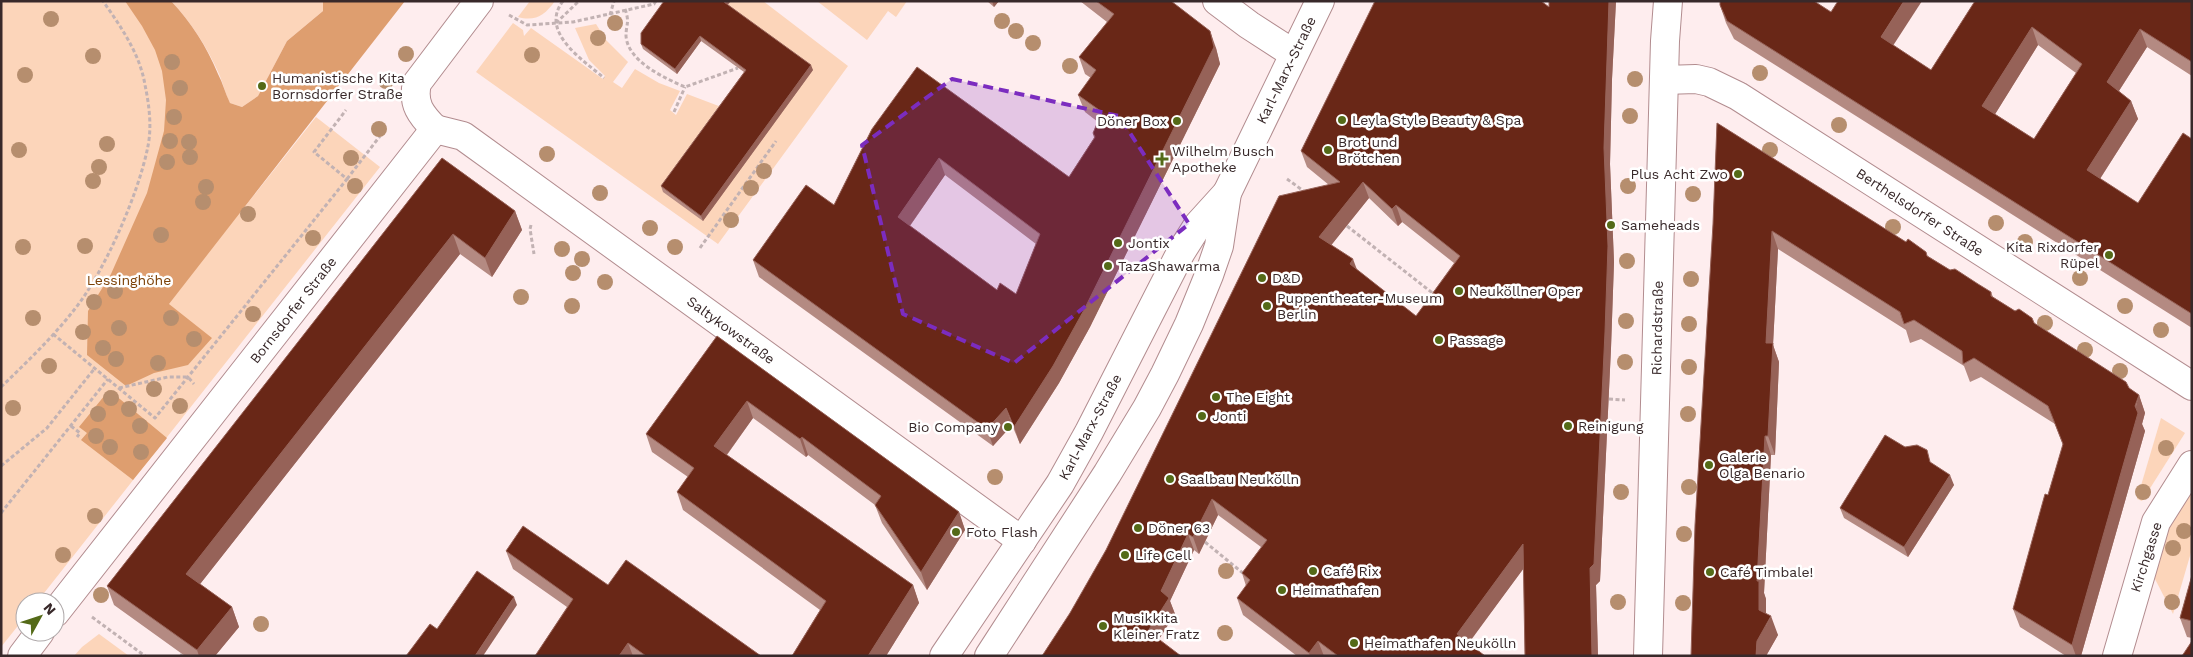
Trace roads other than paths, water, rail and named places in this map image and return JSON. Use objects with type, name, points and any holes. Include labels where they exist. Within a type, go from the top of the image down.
[{"type":"street","points":[[435,129],[421,116],[418,109],[415,93],[417,83],[479,1]]},
{"type":"street","points":[[1217,1],[1249,25],[1294,54]]},
{"type":"street","name":"Karl-Marx-Straße","points":[[944,656],[1074,461],[1181,252],[1198,225],[1227,193],[1320,1]]},
{"type":"street","name":"Richardstraße","points":[[1648,656],[1664,80],[1668,1]]},
{"type":"street","name":"Berthelsdorfer Straße","points":[[1664,80],[1710,82],[1738,96],[2192,386]]},
{"type":"street","name":"Bornsdorfer Straße","points":[[65,601],[435,129]]},
{"type":"street","name":"Saltykowstraße","points":[[435,129],[463,136],[1022,541]]},
{"type":"street","name":"Karl-Marx-Straße","points":[[989,656],[1107,474],[1165,374],[1189,324],[1219,246],[1227,193]]},
{"type":"street","name":"Kirchgasse","points":[[2117,656],[2156,522],[2192,465]]},
{"type":"street","points":[[22,656],[32,642]]},
{"type":"place","name":"Humanistische Kita Bornsdorfer Straße","points":[[262,86]]},
{"type":"place","name":"Leyla Style Beauty & Spa","points":[[1342,120]]},
{"type":"place","name":"Döner Box","points":[[1177,121]]},
{"type":"place","name":"Brot und Brötchen","points":[[1328,150]]},
{"type":"place","name":"Wilhelm Busch Apotheke","points":[[1162,159]]},
{"type":"place","name":"Plus Acht Zwo","points":[[1738,174]]},
{"type":"place","name":"Sameheads","points":[[1611,225]]},
{"type":"place","name":"Jontix","points":[[1118,243]]},
{"type":"place","name":"Kita Rixdorfer Rüpel","points":[[2109,255]]},
{"type":"place","name":"TazaShawarma","points":[[1108,266]]},
{"type":"place","name":"D&D","points":[[1262,278]]},
{"type":"place","name":"Neuköllner Oper","points":[[1459,291]]},
{"type":"place","name":"Puppentheater-Museum Berlin","points":[[1267,306]]},
{"type":"place","name":"Passage","points":[[1439,340]]},
{"type":"place","name":"The Eight","points":[[1216,397]]},
{"type":"place","name":"Jonti","points":[[1202,416]]},
{"type":"place","name":"Reinigung","points":[[1568,426]]},
{"type":"place","name":"Bio Company","points":[[1008,427]]},
{"type":"place","name":"Galerie Olga Benario","points":[[1709,465]]},
{"type":"place","name":"Saalbau Neukölln","points":[[1170,479]]},
{"type":"place","name":"Döner 63","points":[[1138,528]]},
{"type":"place","name":"Foto Flash","points":[[956,532]]},
{"type":"place","name":"Life Cell","points":[[1125,555]]},
{"type":"place","name":"Café Rix","points":[[1313,571]]},
{"type":"place","name":"Café Timbale!","points":[[1710,572]]},
{"type":"place","name":"Heimathafen","points":[[1282,590]]},
{"type":"place","name":"Musikkita Kleiner Fratz","points":[[1103,626]]},
{"type":"place","name":"Heimathafen Neukölln","points":[[1354,643]]},
{"type":"park label","name":"Lessinghöhe","points":[[129,280]]}]
